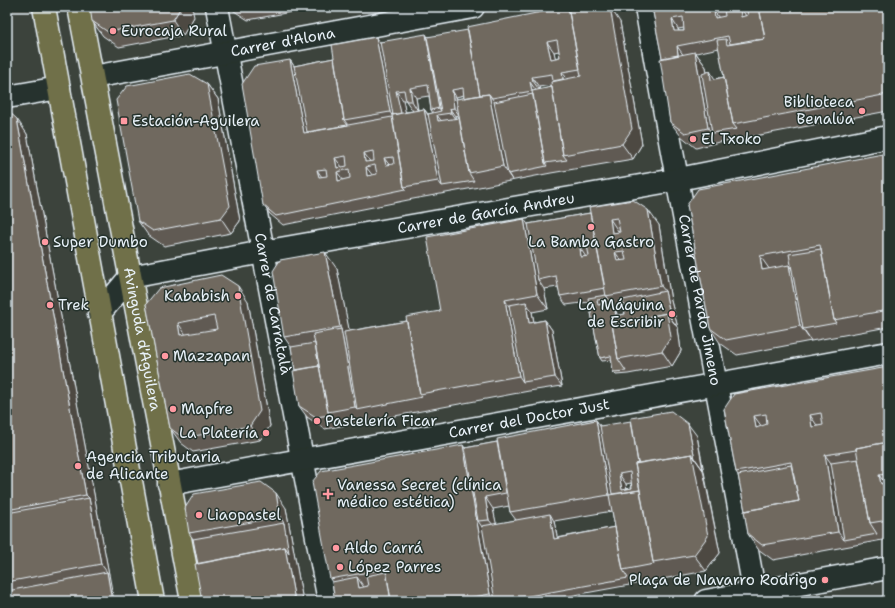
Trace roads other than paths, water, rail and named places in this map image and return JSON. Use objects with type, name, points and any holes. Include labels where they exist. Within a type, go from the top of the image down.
[{"type":"main road","points":[[44,7],[153,601]]},
{"type":"main road","name":"Avinguda d'Aguilera","points":[[79,7],[192,601]]},
{"type":"street","name":"Carrer de Carratalà","points":[[217,7],[329,601]]},
{"type":"street","name":"Carrer d'Alona","points":[[93,77],[473,7]]},
{"type":"street","name":"Carrer de Pardo Jimeno","points":[[646,7],[676,180],[717,384],[755,597]]},
{"type":"street","points":[[7,97],[59,88]]},
{"type":"street","name":"Carrer de García Andreu","points":[[130,277],[263,252],[676,180],[888,137]]},
{"type":"street","points":[[100,314],[130,277]]},
{"type":"street","name":"Carrer del Doctor Just","points":[[170,484],[888,353]]},
{"type":"street","points":[[706,601],[755,597],[888,568]]},
{"type":"place","name":"Eurocaja Rural","points":[[113,31]]},
{"type":"place","name":"Biblioteca Benalúa","points":[[862,111]]},
{"type":"place","name":"Estación-Aguilera","points":[[124,121]]},
{"type":"place","name":"El Txoko","points":[[693,139]]},
{"type":"place","name":"La Bamba Gastro","points":[[591,227]]},
{"type":"place","name":"Super Dumbo","points":[[45,242]]},
{"type":"place","name":"Kababish","points":[[238,296]]},
{"type":"place","name":"Trek","points":[[50,305]]},
{"type":"place","name":"La Máquina de Escribir","points":[[672,314]]},
{"type":"place","name":"Mazzapan","points":[[165,356]]},
{"type":"place","name":"Mapfre","points":[[173,409]]},
{"type":"place","name":"Pastelería Ficar","points":[[317,421]]},
{"type":"place","name":"La Platería","points":[[266,433]]},
{"type":"place","name":"Agencia Tributaria de Alicante","points":[[78,466]]},
{"type":"place","name":"Vanessa Secret (clínica médico estética)","points":[[328,494]]},
{"type":"place","name":"Liaopastel","points":[[199,515]]},
{"type":"place","name":"Aldo Carrá","points":[[336,548]]},
{"type":"place","name":"López Parres","points":[[340,567]]},
{"type":"place","name":"Plaça de Navarro Rodrigo","points":[[825,580]]}]
